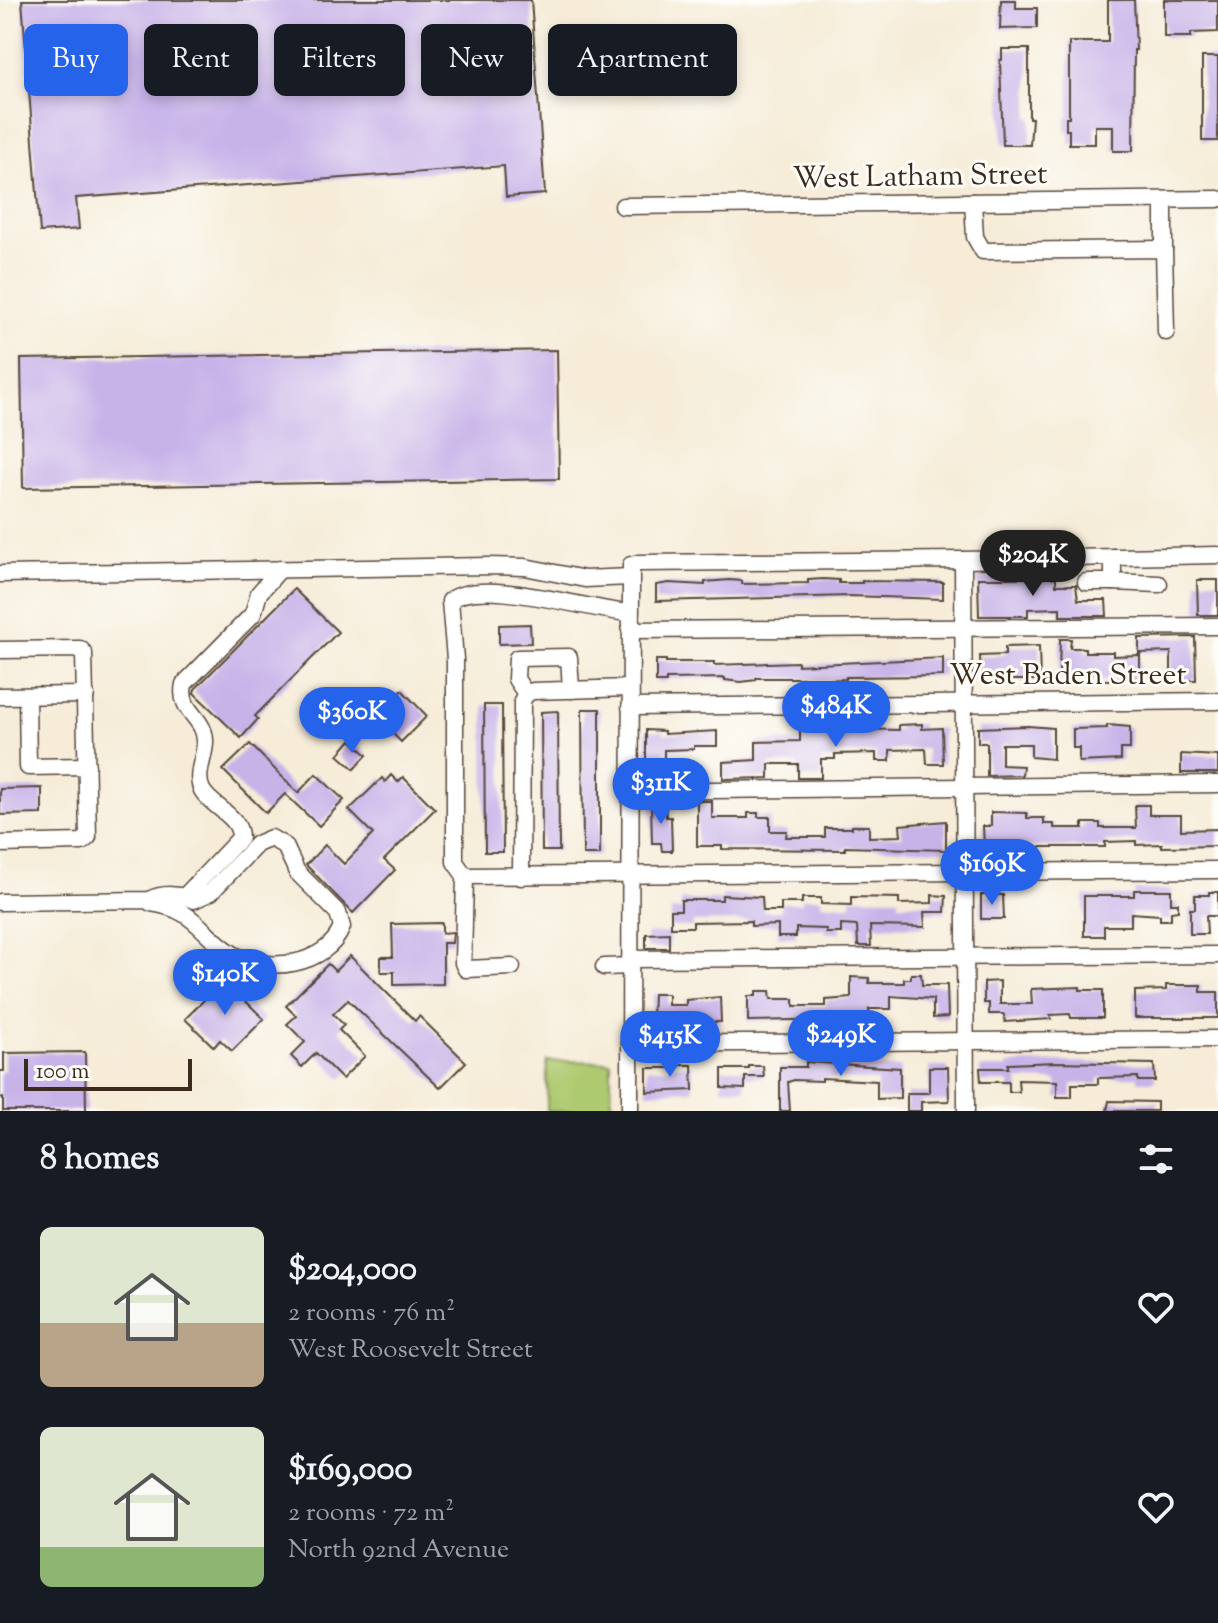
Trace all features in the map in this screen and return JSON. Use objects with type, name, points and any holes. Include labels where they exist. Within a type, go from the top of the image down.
[{"type":"street","name":"West Latham Street","points":[[623,206],[1218,199]]},
{"type":"street","points":[[1164,200],[1166,332]]},
{"type":"street","points":[[973,202],[975,237],[983,251],[1164,249]]},
{"type":"street","points":[[0,574],[488,566],[525,567],[585,579],[630,571],[639,563],[1218,555]]},
{"type":"street","points":[[1113,557],[1113,582]]},
{"type":"street","points":[[963,560],[966,1111]]},
{"type":"street","points":[[185,896],[240,838],[240,831],[235,822],[203,791],[199,779],[205,738],[184,704],[184,684],[253,614],[259,593],[280,569]]},
{"type":"street","points":[[630,571],[630,1111]]},
{"type":"street","points":[[1086,582],[1159,584]]},
{"type":"street","points":[[512,967],[466,969],[463,963],[465,876],[455,862],[455,659],[450,601],[465,593],[535,594],[616,613],[630,622],[963,628],[1218,626]]},
{"type":"street","points":[[0,650],[80,649],[84,653],[88,837],[82,842],[0,844]]},
{"type":"street","points":[[526,694],[516,679],[517,658],[569,657],[571,690]]},
{"type":"street","points":[[521,877],[522,701],[526,694],[533,691],[630,688]]},
{"type":"street","points":[[0,696],[86,695]]},
{"type":"street","points":[[27,696],[28,767],[87,766]]},
{"type":"street","name":"West Baden Street","points":[[630,707],[1218,701]]},
{"type":"street","points":[[630,791],[1218,784]]},
{"type":"street","points":[[0,902],[149,900],[170,895],[194,900],[211,892],[257,844],[271,838],[285,846],[297,872],[338,913],[342,927],[336,940],[313,958],[267,963],[234,955],[185,912],[149,900]]},
{"type":"street","points":[[465,876],[1218,870]]},
{"type":"street","points":[[604,967],[630,963],[965,956],[1218,955]]},
{"type":"street","points":[[630,1044],[1218,1039]]},
{"type":"green space","points":[[547,1061],[611,1062],[611,1111],[547,1111]]},
{"type":"building","points":[[22,0],[531,0],[545,194],[506,197],[504,166],[76,198],[79,229],[40,232],[29,96],[128,96],[128,24],[24,26]]},
{"type":"building","points":[[1001,0],[1016,0],[1016,8],[1037,8],[1037,28],[1000,29]]},
{"type":"building","points":[[1108,0],[1134,0],[1133,151],[1113,151],[1113,126],[1095,126],[1095,144],[1069,144],[1069,130],[1066,130],[1066,117],[1069,117],[1069,42],[1108,42]]},
{"type":"building","points":[[1164,0],[1218,0],[1218,32],[1191,33],[1191,37],[1164,37]]},
{"type":"building","points":[[1002,49],[1029,49],[1030,145],[1003,145]]},
{"type":"building","points":[[1202,57],[1218,57],[1218,141],[1202,141]]},
{"type":"building","points":[[557,350],[559,479],[23,488],[21,359]]},
{"type":"building","points":[[978,578],[1056,578],[1056,585],[1076,585],[1078,600],[1106,600],[1107,616],[1060,616],[1060,608],[1028,609],[1028,616],[979,616]]},
{"type":"building","points":[[729,580],[742,581],[742,584],[808,583],[808,580],[839,580],[839,583],[943,582],[943,599],[850,596],[656,601],[656,585],[669,583],[705,585],[705,582]]},
{"type":"building","points":[[1197,580],[1218,580],[1218,615],[1198,615]]},
{"type":"building","points":[[294,589],[338,632],[255,716],[258,719],[241,738],[194,693],[195,689]]},
{"type":"building","points":[[530,624],[531,643],[499,644],[499,625]]},
{"type":"building","points":[[1195,637],[1196,680],[1171,680],[1171,652],[1139,653],[1139,638]]},
{"type":"building","points":[[1060,639],[1071,639],[1070,648],[1085,648],[1085,652],[1113,652],[1113,656],[1140,655],[1140,678],[1088,681],[1088,677],[1059,676]]},
{"type":"building","points":[[1039,646],[1040,680],[981,680],[980,656],[1005,655],[1005,647]]},
{"type":"building","points":[[943,658],[943,676],[822,680],[756,678],[741,682],[725,678],[666,679],[666,682],[656,682],[656,660],[714,662],[714,665],[798,662],[798,665]]},
{"type":"building","points":[[402,690],[427,716],[401,742],[375,715]]},
{"type":"building","points":[[484,705],[502,705],[503,852],[485,852]]},
{"type":"building","points":[[582,709],[600,709],[600,855],[583,855]]},
{"type":"building","points":[[558,711],[559,851],[542,851],[541,712]]},
{"type":"building","points":[[922,724],[922,729],[942,728],[943,764],[927,764],[926,749],[890,750],[890,761],[876,761],[876,753],[835,754],[835,759],[821,759],[821,778],[798,778],[798,764],[769,764],[769,778],[723,779],[723,762],[756,760],[756,742],[800,741],[800,728],[899,730],[899,725]]},
{"type":"building","points":[[1107,725],[1130,727],[1130,749],[1121,749],[1121,760],[1079,762],[1079,748],[1073,748],[1073,729],[1107,728]]},
{"type":"building","points":[[978,728],[1053,728],[1053,759],[1031,757],[1031,744],[1002,744],[1002,765],[1023,766],[1022,775],[987,776],[987,743],[978,743]]},
{"type":"building","points":[[646,730],[664,731],[664,734],[717,731],[717,746],[664,750],[664,763],[646,763]]},
{"type":"building","points":[[351,740],[367,755],[354,769],[338,755]]},
{"type":"building","points":[[250,744],[298,793],[316,774],[344,800],[319,826],[285,794],[266,813],[223,770]]},
{"type":"building","points":[[1181,754],[1218,756],[1218,773],[1181,773]]},
{"type":"building","points":[[391,775],[398,782],[403,777],[435,809],[384,860],[395,870],[353,913],[306,865],[325,845],[344,864],[373,834],[349,810],[382,778],[385,782]]},
{"type":"building","points":[[42,788],[42,814],[0,815],[0,789]]},
{"type":"building","points":[[697,801],[712,801],[712,818],[748,818],[748,813],[770,817],[770,831],[787,831],[786,837],[825,837],[825,828],[852,826],[869,826],[869,837],[901,836],[900,825],[946,821],[946,850],[845,847],[845,850],[722,849],[722,846],[697,846]]},
{"type":"building","points":[[651,802],[665,802],[666,817],[671,817],[672,851],[662,851],[661,843],[652,843]]},
{"type":"building","points":[[1135,805],[1149,805],[1149,815],[1181,815],[1181,830],[1218,829],[1218,846],[1162,847],[1162,844],[1136,845],[1136,841],[1105,842],[1105,847],[984,847],[983,826],[991,826],[991,812],[1027,813],[1027,818],[1044,818],[1044,824],[1054,824],[1054,828],[1083,828],[1083,823],[1100,823],[1100,828],[1136,828]]},
{"type":"building","points":[[1134,890],[1171,890],[1171,903],[1178,903],[1178,911],[1171,912],[1171,920],[1160,920],[1160,915],[1131,913],[1131,926],[1104,926],[1104,936],[1084,936],[1084,896],[1134,896]]},
{"type":"building","points":[[1209,892],[1218,892],[1218,916],[1206,916],[1207,934],[1190,934],[1190,909],[1195,909],[1195,895],[1209,895]]},
{"type":"building","points":[[722,895],[762,897],[763,911],[781,911],[781,903],[802,903],[802,898],[821,898],[821,904],[851,905],[851,897],[899,898],[899,904],[932,903],[932,895],[946,896],[945,912],[924,912],[925,927],[870,926],[871,946],[858,946],[857,926],[841,925],[841,933],[796,928],[796,937],[778,937],[778,925],[751,926],[751,921],[693,922],[693,927],[671,927],[671,910],[681,910],[681,900],[722,900]]},
{"type":"building","points":[[981,895],[1003,895],[1004,919],[981,919]]},
{"type":"building","points":[[442,923],[442,933],[453,932],[452,943],[443,943],[443,984],[394,985],[394,972],[381,972],[381,957],[393,957],[392,924]]},
{"type":"building","points":[[669,933],[669,948],[646,948],[646,934]]},
{"type":"building","points":[[350,956],[415,1021],[419,1016],[466,1062],[440,1088],[348,1000],[333,1014],[344,1025],[339,1030],[365,1056],[342,1079],[316,1053],[302,1067],[291,1056],[305,1042],[287,1024],[296,1016],[286,1006],[328,964],[335,971]]},
{"type":"building","points":[[911,974],[921,974],[922,985],[947,985],[948,1017],[933,1018],[933,999],[891,996],[891,1009],[869,1009],[869,1018],[748,1021],[748,996],[756,996],[756,991],[770,991],[771,999],[794,999],[794,1006],[826,1006],[826,1000],[851,998],[851,977],[869,978],[869,983],[904,983],[904,979],[911,979]]},
{"type":"building","points":[[224,980],[264,1019],[232,1051],[220,1040],[214,1047],[185,1019]]},
{"type":"building","points":[[1000,981],[1000,1004],[1032,1004],[1031,989],[1080,987],[1080,990],[1103,990],[1103,1018],[1071,1018],[1070,1014],[1050,1015],[1051,1019],[1005,1022],[1004,1014],[989,1014],[989,1003],[984,1003],[984,982]]},
{"type":"building","points":[[1166,985],[1201,985],[1201,992],[1218,992],[1218,1018],[1135,1018],[1135,991],[1166,990]]},
{"type":"building","points":[[653,994],[668,994],[668,1005],[686,1005],[686,1000],[720,997],[721,1022],[652,1020]]},
{"type":"building","points":[[85,1052],[86,1111],[3,1111],[0,1071],[4,1071],[4,1053]]},
{"type":"building","points":[[806,1062],[900,1068],[900,1098],[877,1099],[877,1081],[794,1080],[788,1082],[790,1111],[780,1111],[780,1067],[806,1067]]},
{"type":"building","points":[[1056,1062],[1154,1064],[1155,1081],[1138,1081],[1138,1077],[1098,1078],[1098,1084],[1072,1084],[1072,1097],[1057,1097],[1057,1081],[1018,1080],[1019,1092],[1009,1092],[1009,1082],[981,1082],[980,1068]]},
{"type":"building","points":[[671,1065],[692,1065],[693,1090],[647,1092],[647,1068],[671,1068]]},
{"type":"building","points":[[749,1066],[763,1066],[764,1077],[745,1077],[745,1089],[722,1088],[722,1069],[749,1069]]},
{"type":"building","points":[[929,1067],[948,1067],[949,1101],[921,1102],[921,1111],[907,1111],[907,1093],[929,1093]]},
{"type":"building","points":[[1109,1101],[1157,1102],[1157,1111],[1107,1111]]}]
